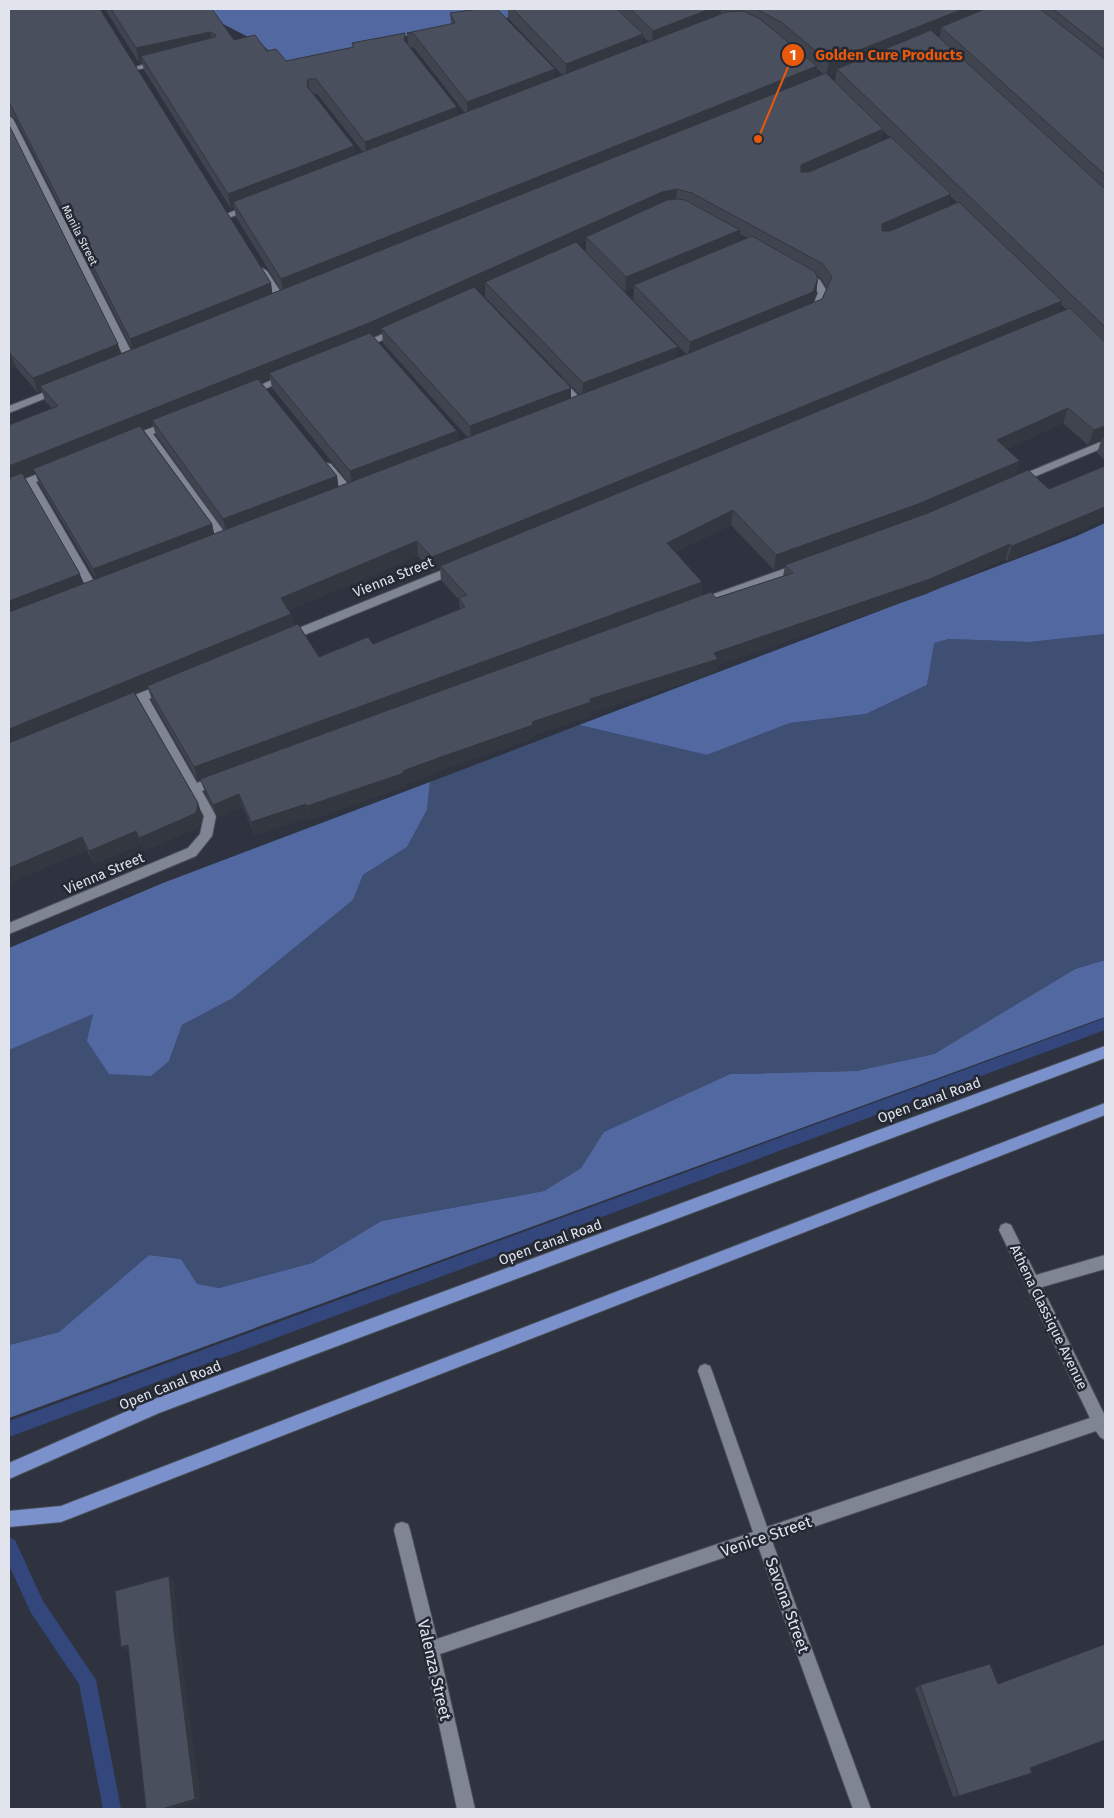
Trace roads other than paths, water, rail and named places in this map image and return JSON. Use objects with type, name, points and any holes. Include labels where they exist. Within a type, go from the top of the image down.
[{"type":"main road","name":"Open Canal Road","points":[[9,1471],[157,1406],[1105,1052]]},
{"type":"main road","points":[[9,1519],[61,1514],[1105,1110]]},
{"type":"street","points":[[130,59],[141,76]]},
{"type":"street","points":[[136,68],[164,61]]},
{"type":"street","name":"Manila Street","points":[[9,120],[131,361]]},
{"type":"street","points":[[228,215],[255,205]]},
{"type":"street","points":[[223,207],[233,224]]},
{"type":"street","points":[[260,266],[276,302],[290,297]]},
{"type":"street","points":[[792,268],[817,282],[823,293],[816,310],[798,318]]},
{"type":"street","points":[[348,351],[377,344],[408,326]]},
{"type":"street","points":[[548,370],[581,404]]},
{"type":"street","points":[[236,397],[266,390],[297,372]]},
{"type":"street","points":[[9,410],[70,385]]},
{"type":"street","points":[[120,444],[183,419]]},
{"type":"street","points":[[148,433],[224,540]]},
{"type":"street","points":[[1008,485],[1105,442]]},
{"type":"street","points":[[318,455],[349,493]]},
{"type":"street","points":[[9,489],[57,470]]},
{"type":"street","points":[[30,480],[94,590]]},
{"type":"street","name":"Vienna Street","points":[[279,640],[472,561]]},
{"type":"street","points":[[687,608],[807,564]]},
{"type":"street","points":[[115,708],[178,682]]},
{"type":"street","points":[[142,697],[194,788],[231,775]]},
{"type":"street","name":"Vienna Street","points":[[9,929],[192,852],[206,836],[210,816],[194,788]]},
{"type":"street","name":"Athena Classique Avenue","points":[[1006,1230],[1103,1427]]},
{"type":"street","points":[[1032,1283],[1105,1262]]},
{"type":"street","name":"Savona Street","points":[[706,1371],[763,1537],[862,1809]]},
{"type":"street","name":"Venice Street","points":[[432,1649],[763,1537],[1103,1427]]},
{"type":"street","name":"Valenza Street","points":[[402,1530],[432,1649],[466,1809]]},
{"type":"waterway","points":[[9,1429],[1105,1024]]},
{"type":"waterway","points":[[9,1546],[37,1607],[87,1680],[112,1809]]},
{"type":"place","name":"Golden Cure Products","points":[[758,139]]}]
